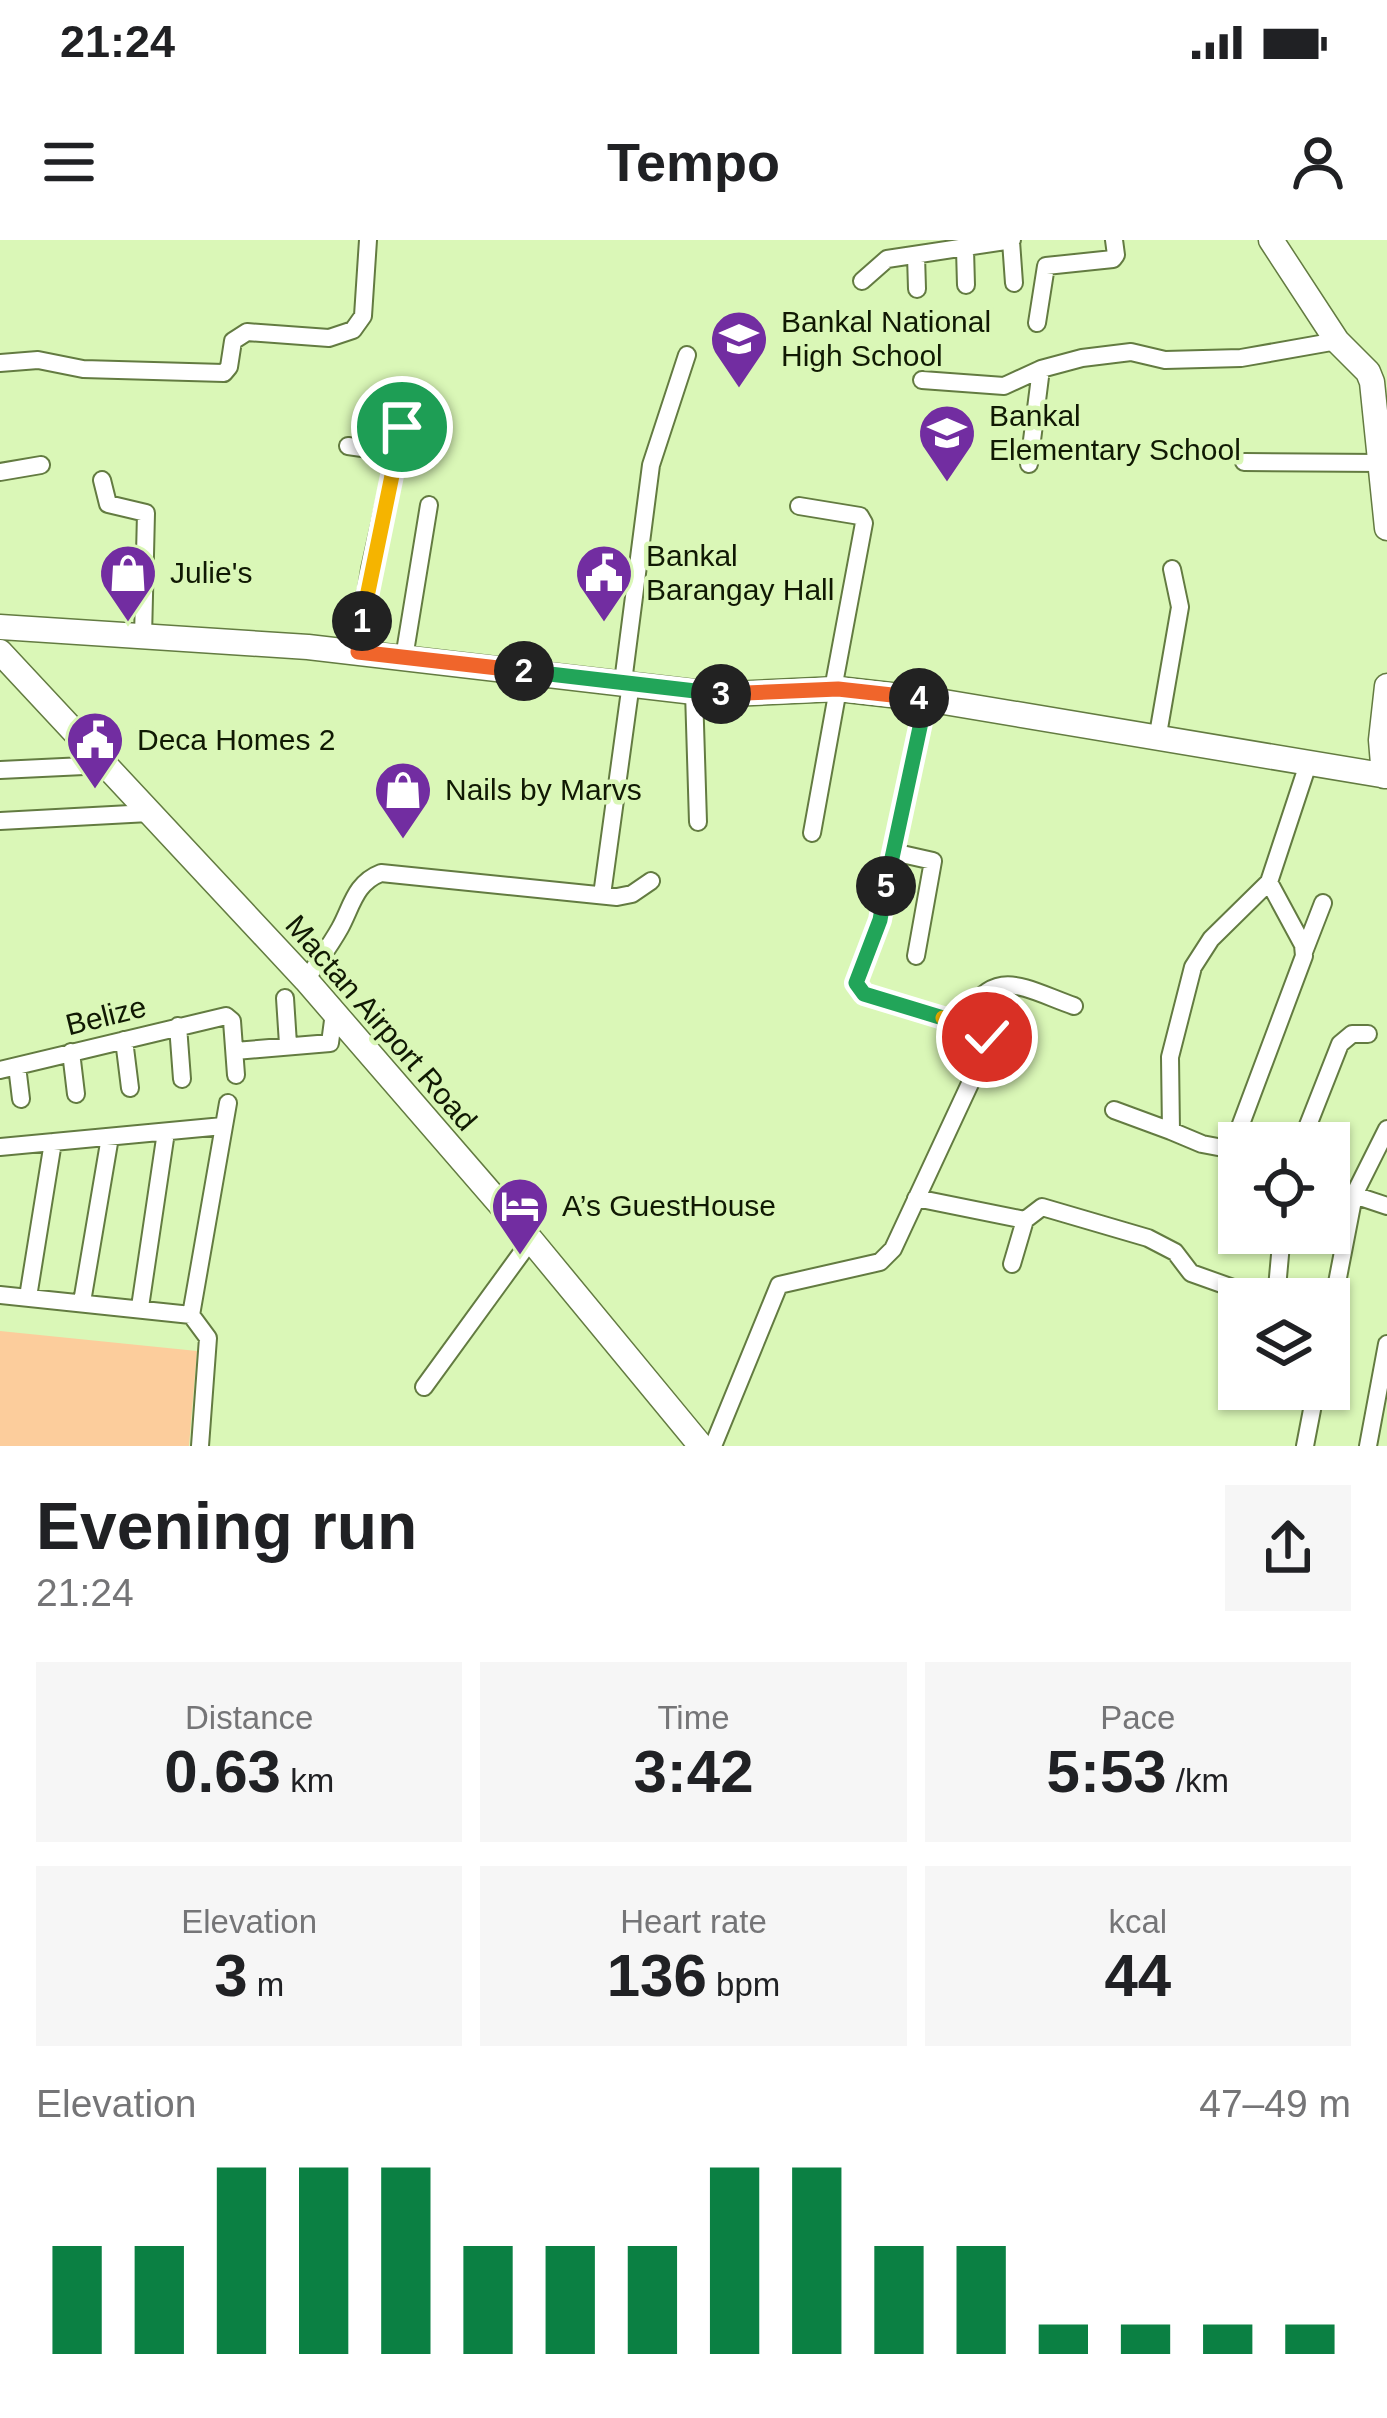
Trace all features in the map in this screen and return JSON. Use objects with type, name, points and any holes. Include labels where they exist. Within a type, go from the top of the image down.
[{"type":"street","points":[[0,363],[38,360],[82,369],[224,374],[233,341],[248,332],[329,338],[353,330],[363,316],[368,240]]},
{"type":"street","points":[[1037,323],[1046,266],[1113,259],[1114,240]]},
{"type":"street","points":[[1271,240],[1337,341],[1376,367],[1387,528]]},
{"type":"street","points":[[862,281],[887,259],[1011,241],[1014,283]]},
{"type":"street","points":[[965,249],[966,285]]},
{"type":"street","points":[[916,255],[917,289]]},
{"type":"street","points":[[922,380],[1004,386],[1082,358],[1132,352],[1165,360],[1240,358],[1337,341]]},
{"type":"street","points":[[602,896],[651,464],[686,355]]},
{"type":"street","points":[[1029,464],[1041,369]]},
{"type":"street","points":[[358,652],[370,569],[402,427]]},
{"type":"street","points":[[348,446],[397,453]]},
{"type":"street","points":[[1244,462],[1381,463]]},
{"type":"street","points":[[0,472],[41,465]]},
{"type":"street","points":[[102,481],[108,504],[144,510],[146,515],[143,637]]},
{"type":"street","points":[[404,658],[429,505]]},
{"type":"street","points":[[799,506],[860,516],[864,523],[812,833]]},
{"type":"street","points":[[1157,740],[1180,607],[1172,569]]},
{"type":"street","points":[[0,627],[358,652],[694,692],[836,689],[926,699],[1377,774],[1387,686]]},
{"type":"street","name":"Mactan Airport Road","points":[[0,652],[306,980],[701,1446]]},
{"type":"street","points":[[694,692],[698,822]]},
{"type":"street","points":[[713,1446],[779,1285],[880,1262],[893,1249],[988,1045],[982,1030],[864,994],[856,983],[880,920],[926,699]]},
{"type":"street","points":[[1171,1131],[1170,1057],[1193,967],[1211,939],[1269,882],[1308,764]]},
{"type":"street","points":[[0,770],[105,765]]},
{"type":"street","points":[[0,821],[149,813]]},
{"type":"street","points":[[892,852],[933,861],[916,956]]},
{"type":"street","points":[[306,980],[354,896],[368,878],[381,873],[602,896],[632,894],[651,881]]},
{"type":"street","points":[[1269,882],[1304,952]]},
{"type":"street","points":[[1246,1122],[1323,902]]},
{"type":"street","points":[[961,1024],[974,1000],[995,986],[1021,987],[1073,1006]]},
{"type":"street","points":[[285,998],[288,1044]]},
{"type":"street","points":[[236,1075],[235,1051],[330,1042],[334,1013]]},
{"type":"street","name":"Belize","points":[[8,1068],[226,1016],[232,1021],[235,1051]]},
{"type":"street","points":[[178,1026],[182,1079]]},
{"type":"street","points":[[1308,1122],[1340,1044],[1352,1034],[1368,1034]]},
{"type":"street","points":[[124,1040],[130,1088]]},
{"type":"street","points":[[71,1052],[76,1094]]},
{"type":"street","points":[[8,1068],[21,1099]]},
{"type":"street","points":[[191,1315],[228,1102]]},
{"type":"street","points":[[1114,1110],[1218,1146]]},
{"type":"street","points":[[0,1148],[223,1126]]},
{"type":"street","points":[[1338,1278],[1354,1196],[1387,1129]]},
{"type":"street","points":[[140,1307],[166,1132]]},
{"type":"street","points":[[82,1302],[110,1137]]},
{"type":"street","points":[[28,1297],[52,1142]]},
{"type":"street","points":[[1354,1196],[1387,1206]]},
{"type":"street","points":[[916,1198],[1024,1220]]},
{"type":"street","points":[[1012,1264],[1024,1220],[1042,1208],[1148,1238],[1174,1252],[1199,1277],[1218,1283]]},
{"type":"street","points":[[424,1388],[531,1240]]},
{"type":"street","points":[[0,1295],[191,1315],[208,1338],[200,1446]]},
{"type":"street","points":[[1368,1446],[1387,1345]]},
{"type":"street","points":[[1305,1446],[1312,1410]]},
{"type":"shaded area","points":[[0,1331],[197,1351],[189,1446],[0,1446]]},
{"type":"place","name":"Bankal National High School","points":[[739,390]]},
{"type":"place","name":"Bankal Elementary School","points":[[947,484]]},
{"type":"place","name":"Julie's","points":[[128,624]]},
{"type":"place","name":"Bankal Barangay Hall","points":[[604,624]]},
{"type":"place","name":"Deca Homes 2","points":[[95,791]]},
{"type":"place","name":"Nails by Marvs","points":[[403,841]]},
{"type":"place","name":"A’s GuestHouse","points":[[520,1257]]},
{"type":"route","points":[[402,427],[370,569],[358,652],[694,692],[838,689],[926,699],[880,920],[856,983],[864,994],[982,1030],[987,1037]]}]
